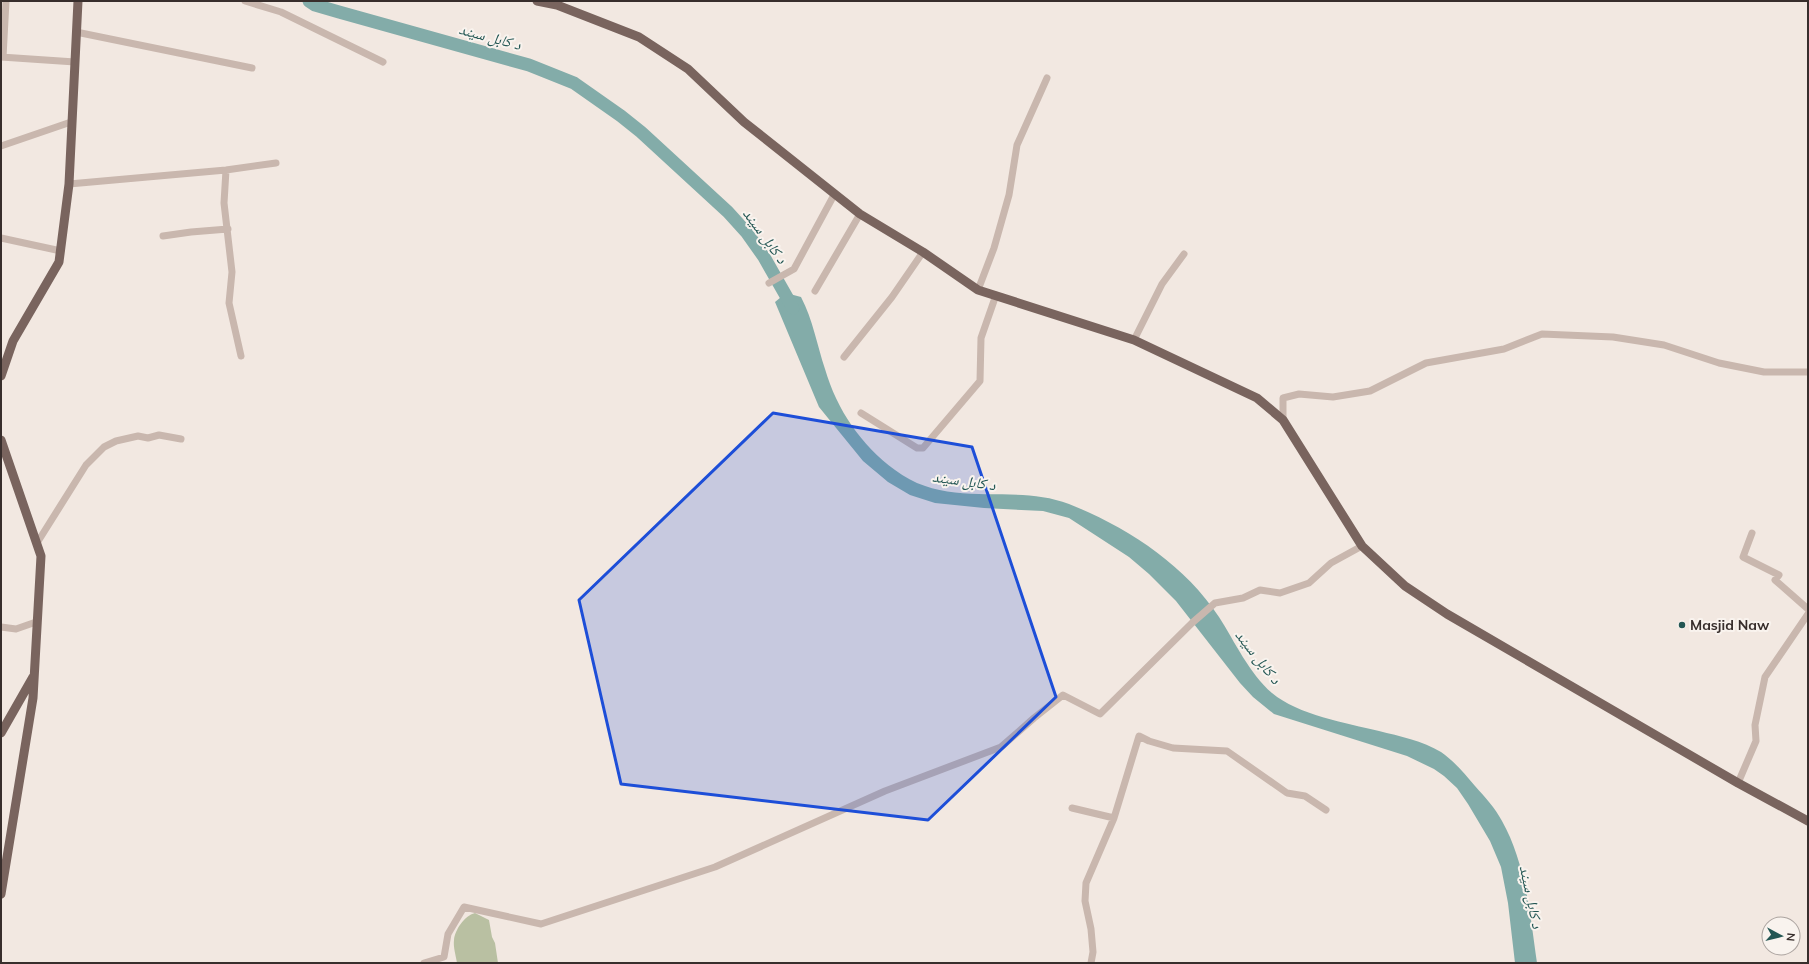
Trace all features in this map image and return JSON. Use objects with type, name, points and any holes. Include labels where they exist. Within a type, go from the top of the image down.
[{"type":"main road","points":[[1,376],[13,341],[59,262],[68,184],[78,1]]},
{"type":"main road","points":[[537,1],[557,5],[639,38],[688,69],[744,122],[834,195],[860,214],[923,252],[978,290],[1134,340],[1257,398],[1283,420],[1362,546],[1404,586],[1447,614],[1738,783],[1808,821]]},
{"type":"main road","points":[[1,440],[37,542],[40,556],[33,698],[1,894]]},
{"type":"main road","points":[[1,732],[33,675]]},
{"type":"street","points":[[6,1],[2,57],[75,62]]},
{"type":"street","points":[[245,1],[281,12],[382,62]]},
{"type":"street","points":[[76,32],[252,68]]},
{"type":"street","points":[[978,290],[994,248],[1009,195],[1016,145],[1047,78]]},
{"type":"street","points":[[1,146],[71,122]]},
{"type":"street","points":[[68,184],[226,170],[276,163]]},
{"type":"street","points":[[226,170],[224,204],[232,272],[229,303],[241,356]]},
{"type":"street","points":[[769,283],[794,269],[834,195]]},
{"type":"street","points":[[815,291],[860,214]]},
{"type":"street","points":[[163,236],[228,229]]},
{"type":"street","points":[[1,238],[61,251]]},
{"type":"street","points":[[844,357],[892,297],[923,252]]},
{"type":"street","points":[[1134,340],[1162,284],[1184,254]]},
{"type":"street","points":[[861,413],[918,448],[923,448],[980,381],[981,338],[996,295]]},
{"type":"street","points":[[1283,420],[1283,398],[1299,394],[1333,397],[1370,391],[1426,363],[1504,349],[1542,334],[1613,337],[1664,345],[1719,363],[1764,372],[1808,372]]},
{"type":"street","points":[[37,542],[86,465],[104,447],[116,441],[138,436],[148,438],[159,436],[181,439]]},
{"type":"street","points":[[1752,533],[1743,557],[1779,575],[1775,580],[1808,608]]},
{"type":"street","points":[[424,963],[444,957],[448,934],[464,907],[541,924],[716,867],[884,791],[1001,747],[1063,695],[1100,714],[1192,623],[1215,603],[1243,598],[1260,590],[1280,593],[1309,583],[1331,563],[1362,546]]},
{"type":"street","points":[[1738,783],[1756,741],[1755,725],[1765,677],[1808,614]]},
{"type":"street","points":[[1,626],[16,629],[36,622]]},
{"type":"street","points":[[1091,963],[1093,952],[1091,929],[1085,901],[1086,882],[1114,818],[1139,736],[1149,741],[1173,748],[1227,751],[1287,793],[1305,796],[1326,810]]},
{"type":"street","points":[[1072,808],[1114,818]]},
{"type":"highlighted area","points":[[773,413],[972,447],[1056,697],[928,820],[621,784],[579,600]]},
{"type":"green space","points":[[475,913],[489,920],[498,963],[457,963],[454,949],[456,932],[467,917]]},
{"type":"water","points":[[786,293],[801,297],[812,324],[830,384],[843,412],[861,438],[895,470],[916,482],[937,490],[959,493],[1025,495],[1047,498],[1069,504],[1091,513],[1153,549],[1189,580],[1219,617],[1249,667],[1272,693],[1283,701],[1309,713],[1419,742],[1434,748],[1450,759],[1493,807],[1510,837],[1517,855],[1526,890],[1537,963],[1515,963],[1508,903],[1501,867],[1490,841],[1468,804],[1457,788],[1444,776],[1434,769],[1407,756],[1274,714],[1253,697],[1240,683],[1176,601],[1149,574],[1129,557],[1069,518],[1043,511],[984,508],[935,503],[910,495],[888,482],[863,461],[819,407],[775,302]]},
{"type":"waterway","name":"د کابل سيند","points":[[309,1],[315,5],[339,12],[529,65],[574,83],[641,132],[728,212],[747,233],[764,257],[793,308]]},
{"type":"place","name":"Masjid Naw","points":[[1682,625]]}]
